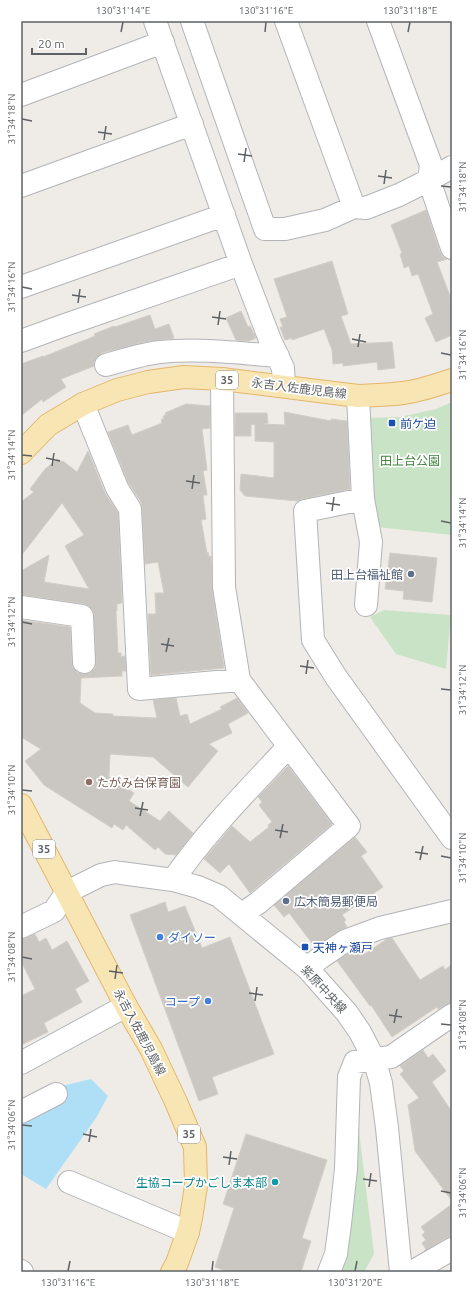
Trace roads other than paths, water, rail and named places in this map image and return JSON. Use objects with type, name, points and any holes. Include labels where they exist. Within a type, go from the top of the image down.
[{"type":"main road","name":"永吉入佐鹿児島線","points":[[21,453],[48,425],[83,404],[117,390],[148,382],[184,377],[222,379],[358,396],[381,396],[424,389],[452,380]]},
{"type":"main road","name":"永吉入佐鹿児島線","points":[[21,805],[126,1006],[151,1049],[195,1147],[196,1186],[188,1232],[172,1272]]},
{"type":"street","points":[[155,21],[241,264],[270,340],[283,368],[284,386]]},
{"type":"street","points":[[192,21],[265,229],[285,229],[325,220],[354,207],[366,208],[399,195],[452,167]]},
{"type":"street","points":[[286,21],[354,207]]},
{"type":"street","points":[[378,21],[431,165],[429,180],[452,248]]},
{"type":"street","points":[[21,95],[163,42]]},
{"type":"street","points":[[21,186],[192,124]]},
{"type":"street","points":[[21,287],[224,215]]},
{"type":"street","points":[[21,341],[241,264]]},
{"type":"street","points":[[106,365],[136,356],[184,350],[278,356]]},
{"type":"street","points":[[222,379],[224,587],[239,680],[348,826],[242,914]]},
{"type":"street","points":[[358,396],[363,499],[371,542],[366,605]]},
{"type":"street","points":[[83,404],[118,488],[130,509],[138,689],[239,680]]},
{"type":"street","points":[[363,499],[305,511],[313,640],[340,683],[452,838]]},
{"type":"street","points":[[21,607],[82,616],[84,662]]},
{"type":"street","points":[[173,880],[184,864],[218,823],[289,746]]},
{"type":"street","name":"紫原中央線","points":[[67,892],[101,875],[115,872],[173,880],[198,887],[219,896],[306,968],[347,1013],[360,1032],[374,1059],[381,1083],[387,1128],[400,1270]]},
{"type":"street","points":[[21,927],[54,911],[67,892]]},
{"type":"street","points":[[306,968],[345,941],[380,928],[452,911]]},
{"type":"street","points":[[21,1063],[126,1006]]},
{"type":"street","points":[[329,1272],[336,1254],[346,1169],[349,1077],[355,1062],[391,1057],[452,1015]]},
{"type":"street","points":[[21,1112],[56,1094]]},
{"type":"street","points":[[69,1182],[188,1232]]},
{"type":"street","points":[[400,1270],[452,1249]]},
{"type":"water","points":[[91,1079],[108,1096],[96,1118],[46,1189],[21,1174],[21,1118],[58,1087]]},
{"type":"place","name":"前ケ迫","points":[[392,423]]},
{"type":"place","name":"田上台福祉館","points":[[411,574]]},
{"type":"place","name":"たがみ台保育園","points":[[89,782]]},
{"type":"place","name":"広木簡易郵便局","points":[[286,901]]},
{"type":"place","name":"ダイソー","points":[[160,937]]},
{"type":"place","name":"天神ヶ瀬戸","points":[[305,947]]},
{"type":"place","name":"コープ","points":[[208,1001]]},
{"type":"place","name":"生協コープかごしま本部","points":[[275,1182]]},
{"type":"park label","name":"田上台公園","points":[[410,460]]}]
